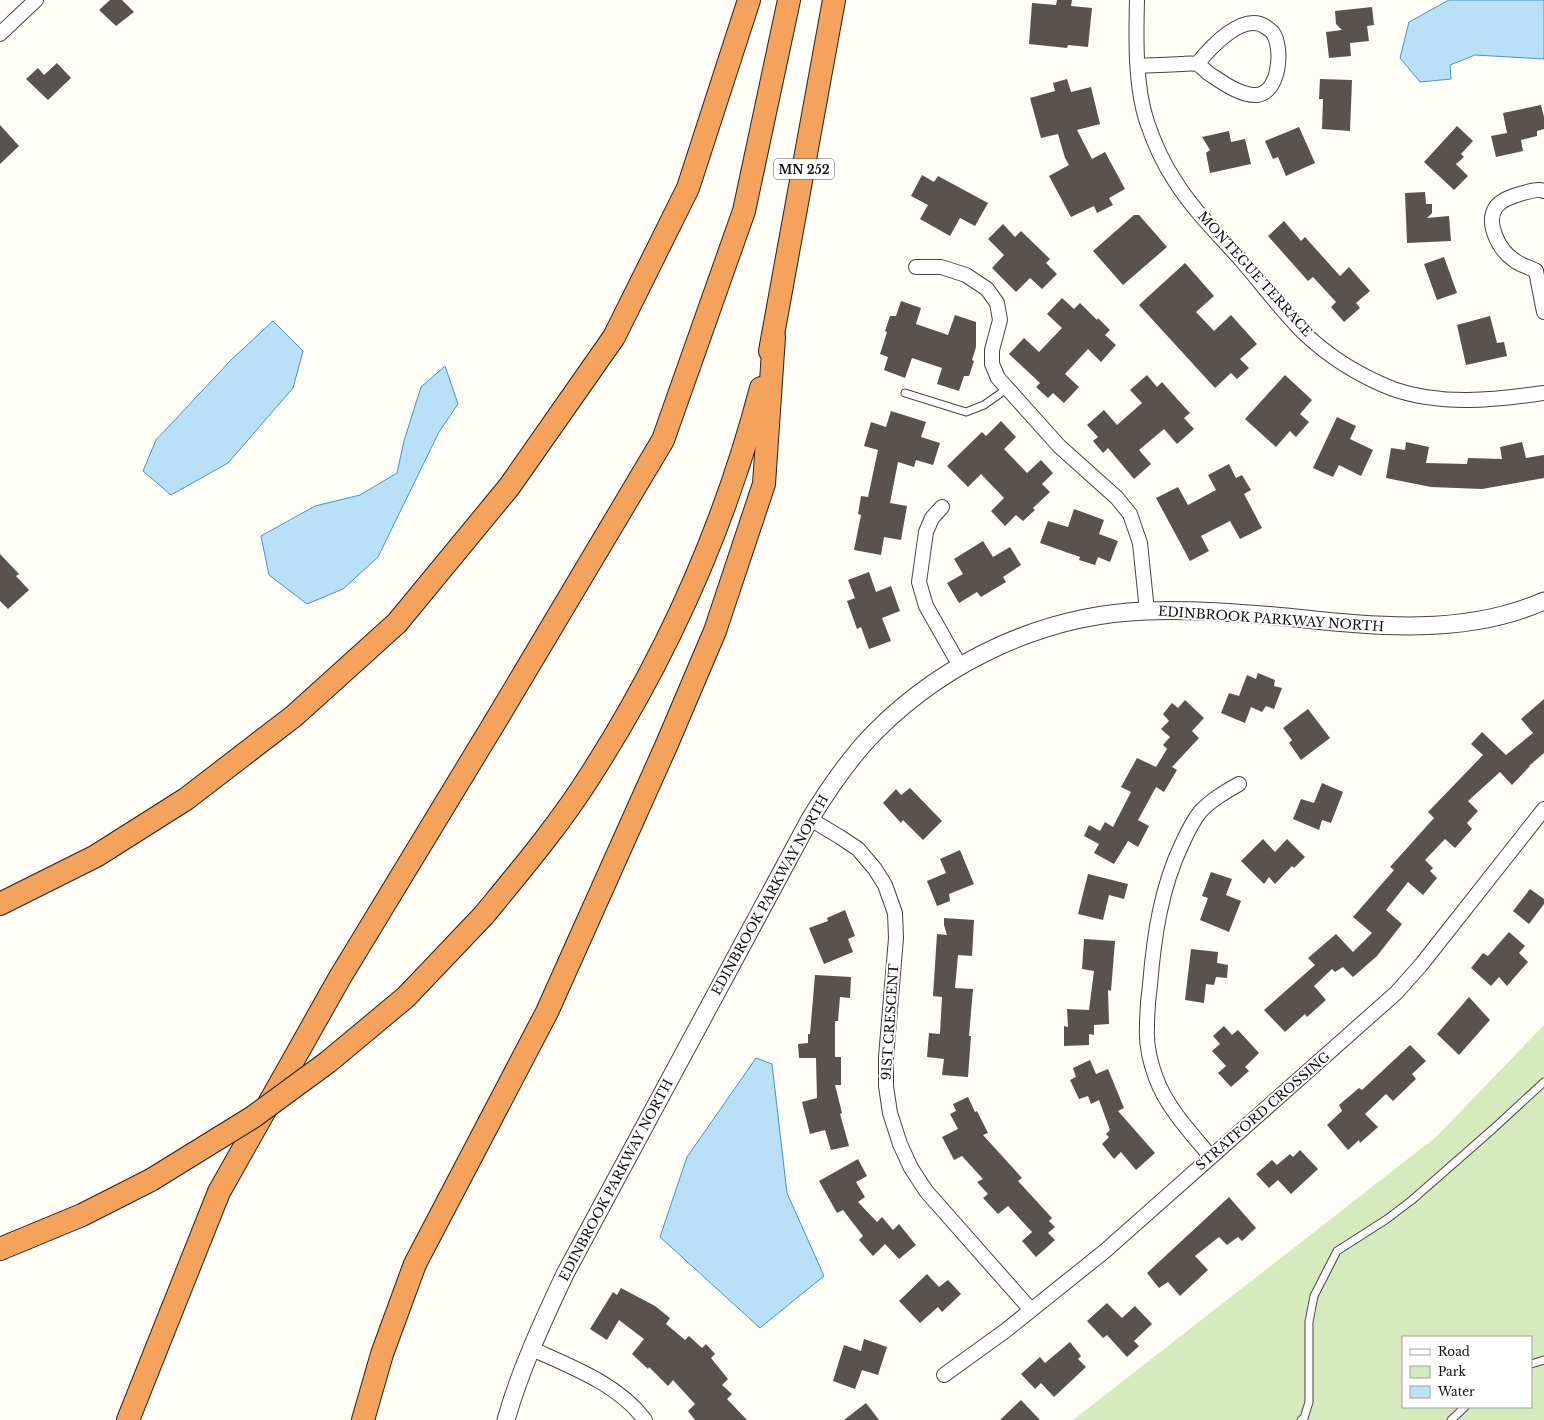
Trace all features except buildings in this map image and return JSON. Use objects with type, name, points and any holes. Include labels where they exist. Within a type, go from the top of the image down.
[{"type":"highway","points":[[0,904],[96,856],[186,799],[294,716],[402,616],[509,487],[614,337],[688,188],[749,0]]},
{"type":"highway","points":[[128,1420],[219,1192],[339,980],[494,724],[663,440],[744,211],[790,0]]},
{"type":"highway","name":"MN 252","points":[[774,337],[834,0]]},
{"type":"highway","points":[[0,1249],[82,1215],[151,1180],[253,1117],[328,1062],[406,997],[484,915],[534,854],[590,777],[640,695],[682,610],[722,514],[750,430],[774,337]]},
{"type":"highway","points":[[363,1420],[382,1354],[415,1264],[547,1012],[667,744],[714,631],[764,484],[774,337]]},
{"type":"street","points":[[0,34],[36,0]]},
{"type":"street","name":"MONTEGUE TERRACE","points":[[1137,0],[1136,39],[1139,87],[1146,120],[1158,152],[1175,181],[1196,208],[1304,332],[1332,356],[1361,375],[1394,389],[1428,398],[1464,401],[1500,399],[1544,393]]},
{"type":"street","points":[[1138,66],[1197,64],[1220,81],[1243,93],[1257,95],[1267,92],[1273,83],[1278,67],[1278,50],[1273,32],[1261,24],[1246,24],[1231,30],[1207,52],[1197,64]]},
{"type":"street","points":[[1544,191],[1524,192],[1512,196],[1497,205],[1492,215],[1494,231],[1499,245],[1514,260],[1540,268],[1544,312]]},
{"type":"street","points":[[916,267],[941,268],[966,275],[987,289],[997,303],[1000,320],[992,350],[992,364],[998,378],[1059,446],[1117,498],[1130,514],[1140,543],[1147,611]]},
{"type":"street","points":[[942,507],[932,518],[926,532],[918,582],[926,606],[960,666]]},
{"type":"street","name":"EDINBROOK PARKWAY NORTH","points":[[506,1420],[511,1402],[532,1349],[565,1274],[591,1223],[810,819],[847,764],[876,731],[906,704],[936,681],[960,666],[997,647],[1032,633],[1062,624],[1106,615],[1147,611],[1207,612],[1399,627],[1456,624],[1498,616],[1544,601]]},
{"type":"street","points":[[1211,1157],[1167,1101],[1156,1078],[1149,1053],[1146,1028],[1158,916],[1176,855],[1188,831],[1200,812],[1216,797],[1239,784]]},
{"type":"street","name":"STRATFORD CROSSING","points":[[944,1375],[1004,1331],[1104,1251],[1396,993],[1421,965],[1544,809]]},
{"type":"street","name":"91ST CRESCENT","points":[[810,819],[858,849],[875,869],[885,885],[895,913],[896,938],[886,1057],[886,1086],[890,1113],[900,1144],[911,1168],[926,1191],[1031,1310]]},
{"type":"street","points":[[532,1349],[609,1386],[646,1420]]},
{"type":"lane","points":[[905,394],[966,412],[984,406],[1008,388]]},
{"type":"lane","points":[[1302,1420],[1309,1402],[1309,1322],[1314,1296],[1337,1252],[1412,1200],[1544,1082]]},
{"type":"lane","points":[[1532,1364],[1544,1360]]},
{"type":"lane","points":[[1451,1420],[1464,1408]]},
{"type":"green space","points":[[1544,1025],[1544,1420],[1073,1420],[1436,1137]]},
{"type":"water","points":[[1449,0],[1544,0],[1544,59],[1475,55],[1450,65],[1451,79],[1420,82],[1400,58],[1409,22]]},
{"type":"water","points":[[273,321],[303,351],[293,388],[228,463],[171,495],[143,471],[156,440],[231,360]]},
{"type":"water","points":[[445,366],[458,404],[439,432],[378,557],[343,589],[307,604],[269,575],[261,536],[315,506],[360,495],[397,473],[404,441],[421,387]]},
{"type":"water","points":[[756,1058],[772,1064],[787,1193],[824,1276],[760,1328],[660,1237],[687,1157]]}]
